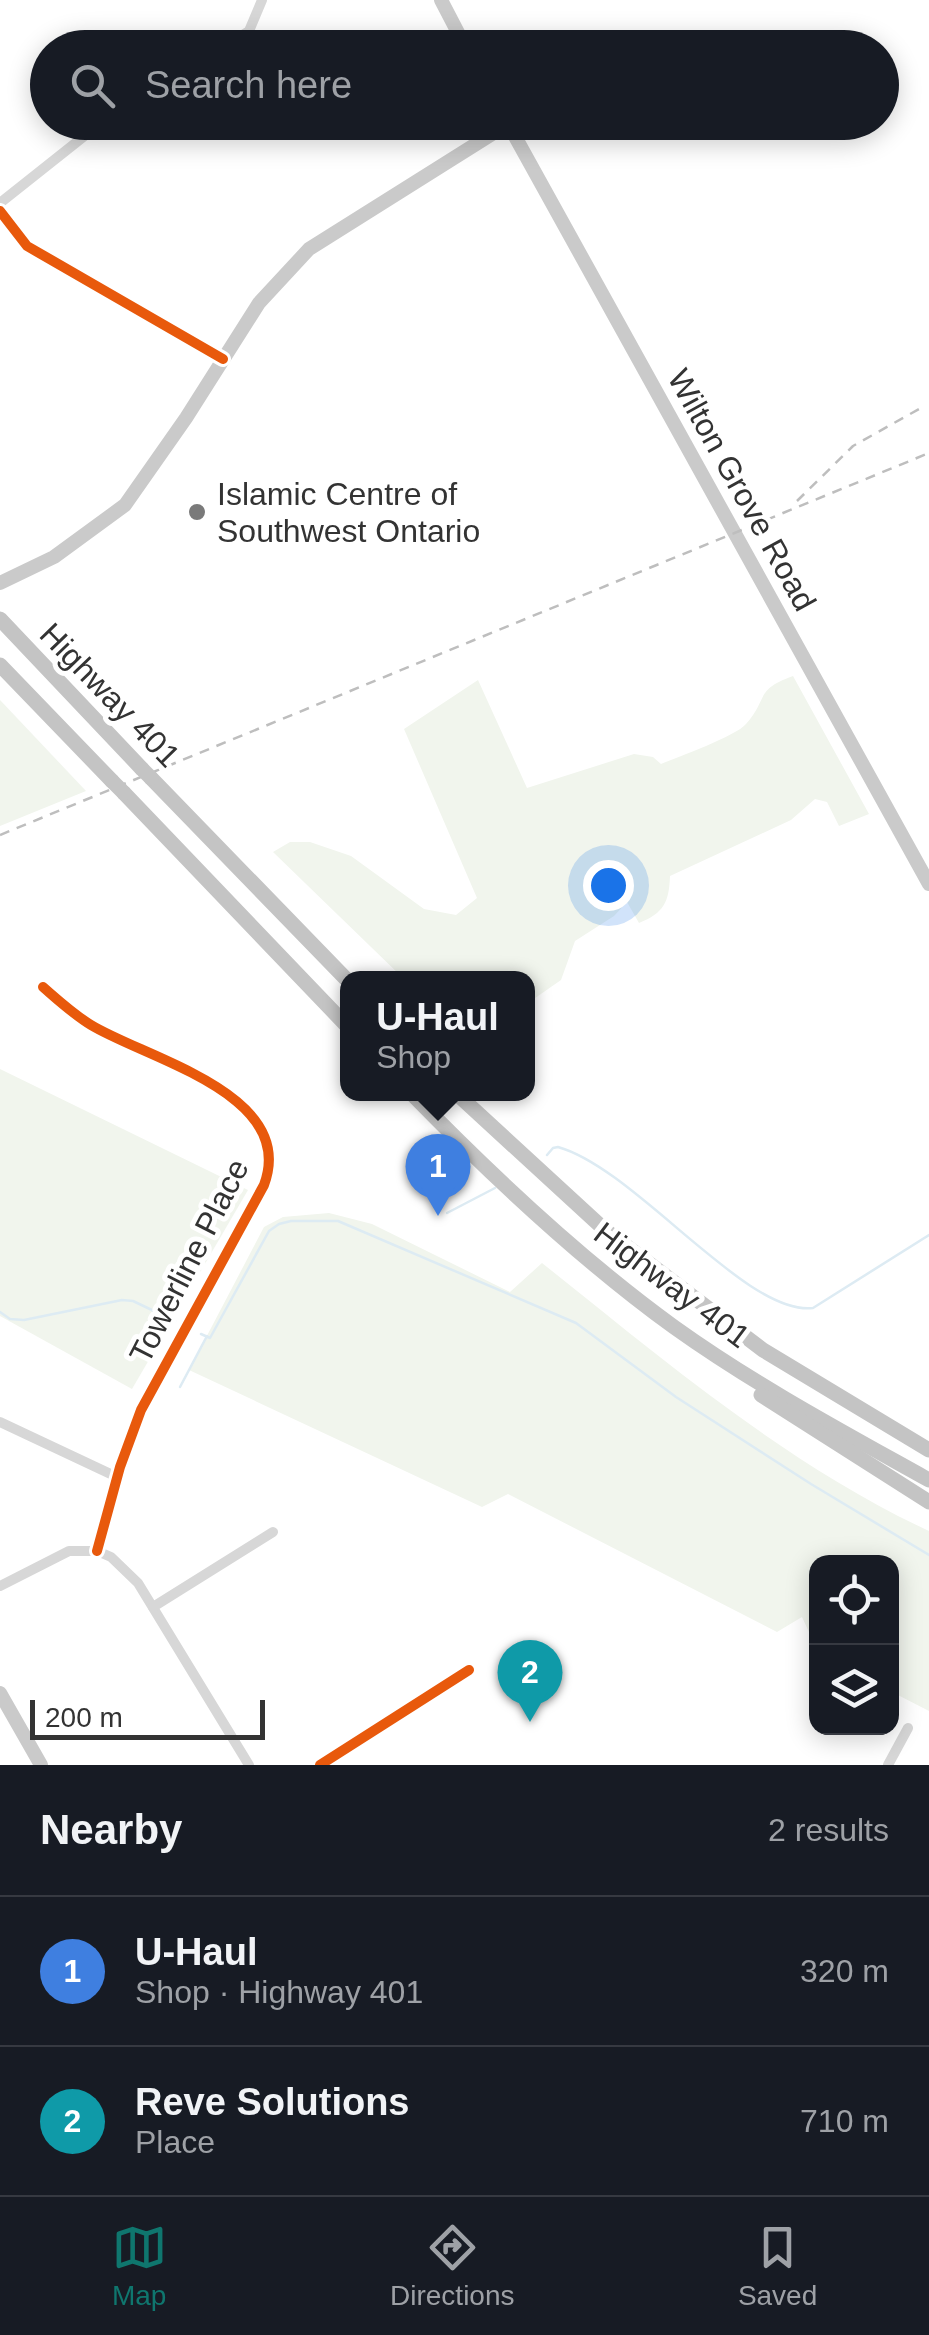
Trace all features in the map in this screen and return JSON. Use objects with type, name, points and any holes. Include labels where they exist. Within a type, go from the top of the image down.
[{"type":"highway","name":"Highway 401","points":[[0,619],[340,973]]},
{"type":"highway","name":"Highway 401","points":[[0,665],[340,1019]]},
{"type":"highway","name":"Highway 401","points":[[419,1101],[578,1250],[672,1326],[734,1367],[929,1480]]},
{"type":"highway","name":"Highway 401","points":[[465,1101],[605,1230],[763,1350],[929,1450]]},
{"type":"highway","points":[[734,1367],[760,1394],[929,1502]]},
{"type":"highway","points":[[902,1434],[929,1440]]},
{"type":"main road","points":[[440,0],[456,30]]},
{"type":"main road","points":[[0,583],[54,557],[125,504],[259,302],[309,249],[483,140]]},
{"type":"main road","name":"Wilton Grove Road","points":[[517,140],[929,884]]},
{"type":"main road","points":[[0,1692],[41,1765]]},
{"type":"street","points":[[249,30],[262,0]]},
{"type":"street","points":[[0,202],[79,140]]},
{"type":"street","points":[[0,211],[28,246],[223,360]]},
{"type":"street","name":"Towerline Place","points":[[42,987],[92,1026],[235,1098],[256,1118],[268,1148],[264,1185],[142,1410],[96,1551]]},
{"type":"street","points":[[0,1422],[117,1477]]},
{"type":"street","points":[[153,1607],[273,1532]]},
{"type":"street","points":[[0,1586],[60,1554],[84,1549],[96,1551],[122,1566],[153,1607],[249,1765]]},
{"type":"street","points":[[320,1765],[469,1670]]},
{"type":"street","points":[[888,1765],[908,1728]]},
{"type":"shaded area","points":[[793,676],[869,814],[839,826],[827,802],[815,799],[791,820],[670,876],[660,911],[639,923],[627,902],[614,916],[575,941],[561,980],[535,998],[535,971],[396,971],[273,852],[290,842],[310,842],[351,856],[424,909],[456,915],[477,898],[404,729],[478,680],[527,788],[634,754],[653,757],[661,764],[706,746],[746,724],[767,690]]},
{"type":"shaded area","points":[[0,700],[86,791],[0,826]]},
{"type":"shaded area","points":[[0,1069],[248,1190],[132,1389],[0,1316]]},
{"type":"shaded area","points":[[329,1213],[372,1224],[510,1292],[542,1263],[776,1443],[876,1504],[929,1531],[929,1711],[899,1696],[899,1555],[809,1555],[809,1632],[802,1617],[777,1632],[508,1494],[482,1507],[189,1370],[264,1227],[283,1217]]},
{"type":"waterway","points":[[547,1155],[558,1147],[589,1161],[723,1266],[786,1304],[813,1308],[929,1235]]},
{"type":"waterway","points":[[447,1213],[495,1188]]},
{"type":"waterway","points":[[201,1334],[210,1338],[269,1231],[291,1221],[338,1221],[576,1323],[676,1397],[929,1555]]},
{"type":"waterway","points":[[0,1312],[10,1319],[24,1320],[122,1300],[133,1301],[175,1321]]},
{"type":"waterway","points":[[180,1387],[207,1336]]},
{"type":"railway","points":[[797,501],[853,446],[919,409]]},
{"type":"railway","points":[[0,835],[929,453]]},
{"type":"cycle path","points":[[0,211],[27,246],[223,359]]},
{"type":"cycle path","points":[[43,987],[91,1025],[179,1067],[239,1103],[259,1126],[269,1153],[264,1185],[141,1410],[120,1467],[97,1551]]},
{"type":"cycle path","points":[[320,1765],[469,1670]]},
{"type":"place","name":"Islamic Centre of Southwest Ontario","points":[[197,512]]},
{"type":"place","name":"U-Haul","points":[[438,1216]]},
{"type":"place","name":"Reve Solutions","points":[[530,1722]]}]
